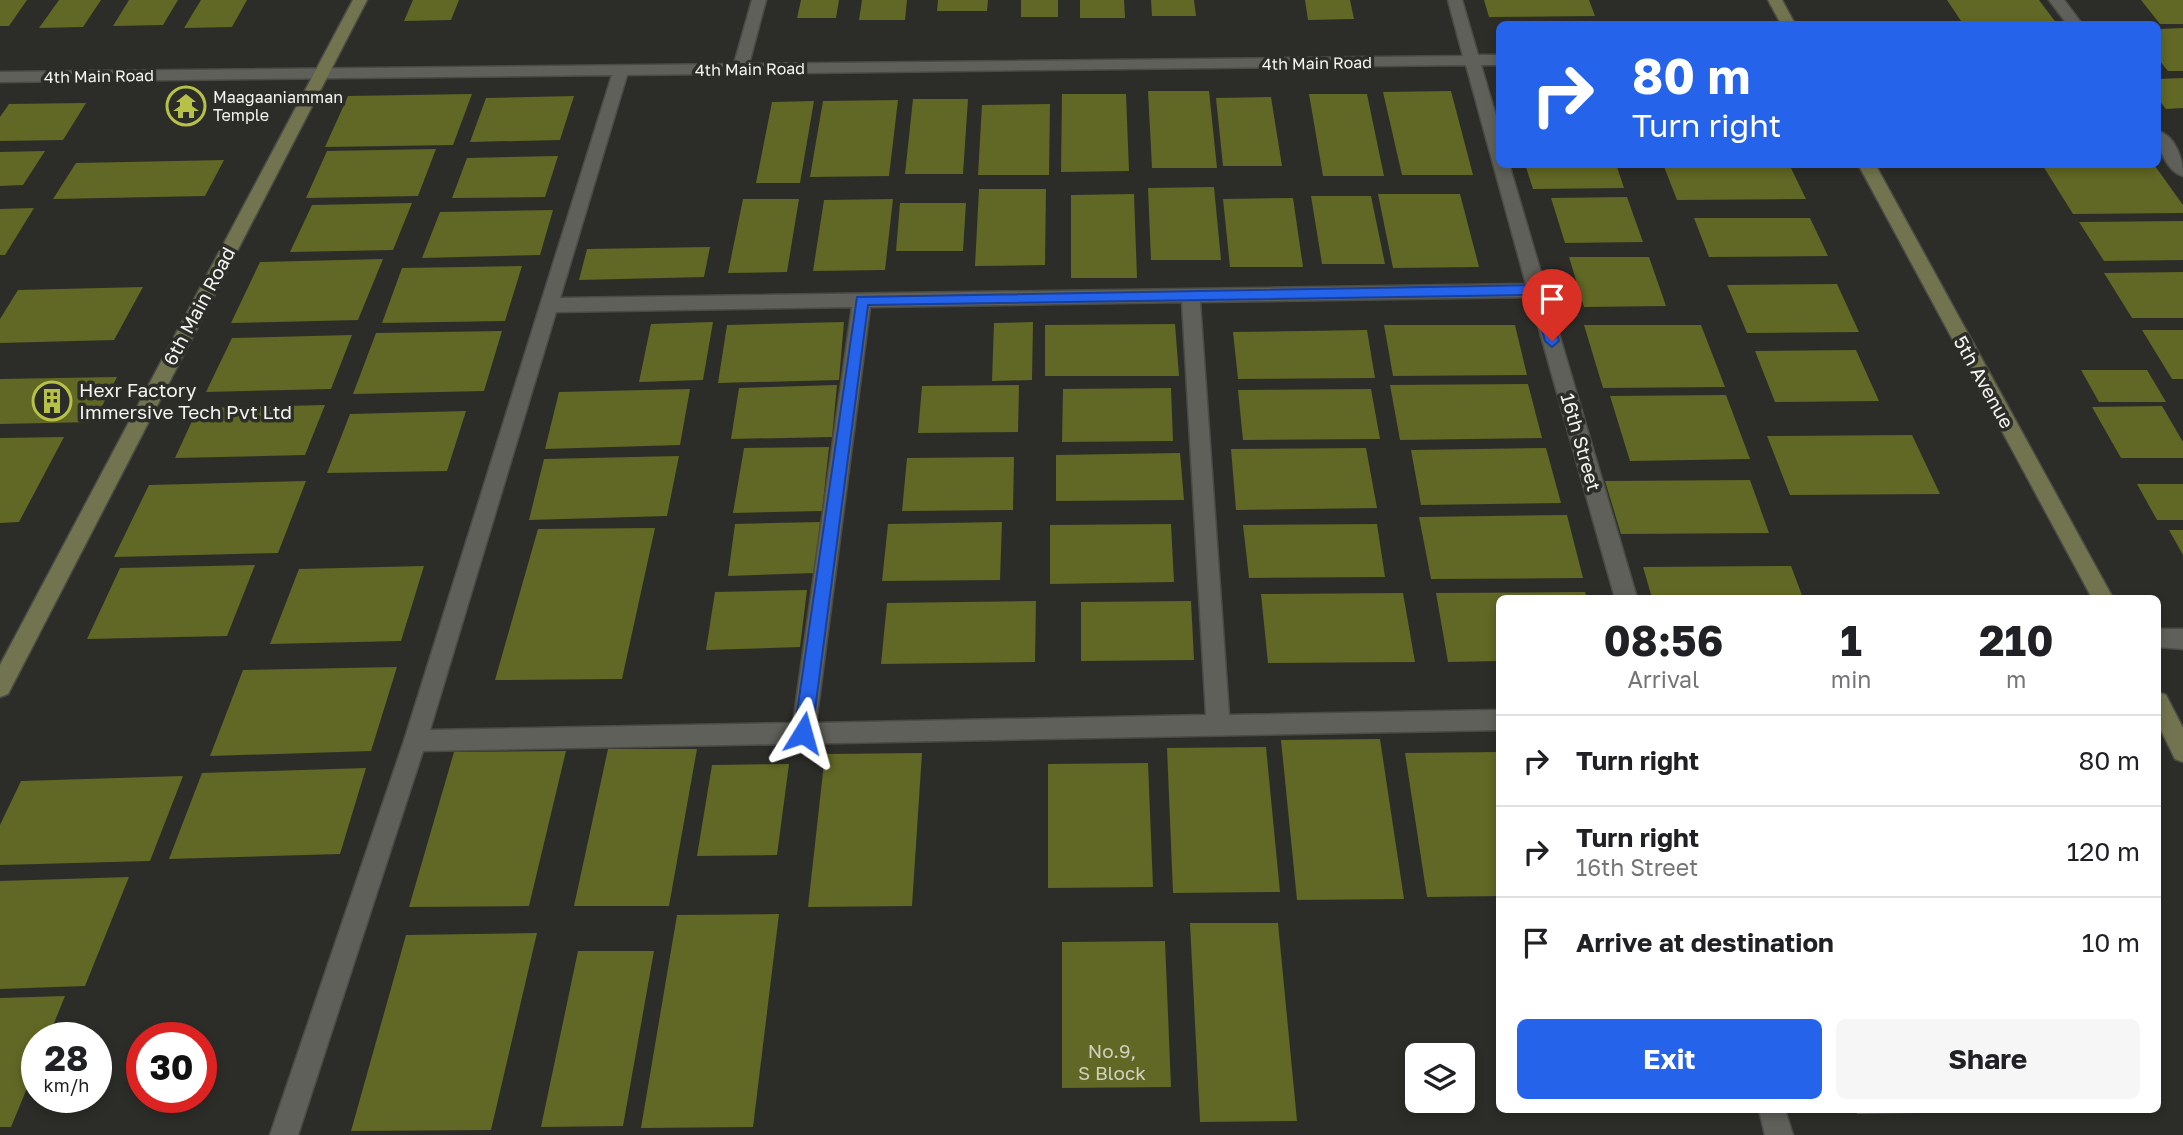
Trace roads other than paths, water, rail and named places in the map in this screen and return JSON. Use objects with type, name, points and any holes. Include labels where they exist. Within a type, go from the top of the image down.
[{"type":"street","name":"6th Main Road","points":[[0,687],[360,0]]},
{"type":"street","points":[[740,69],[759,0]]},
{"type":"street","name":"16th Street","points":[[1455,0],[1496,148]]},
{"type":"street","points":[[1774,0],[1786,21]]},
{"type":"street","points":[[2056,0],[2073,21]]},
{"type":"street","name":"4th Main Road","points":[[0,78],[1496,60]]},
{"type":"street","points":[[284,1135],[415,741],[621,71]]},
{"type":"street","points":[[2161,140],[2183,170]]},
{"type":"street","name":"16th Street","points":[[1502,168],[1625,595]]},
{"type":"street","name":"5th Avenue","points":[[1868,168],[2101,595]]},
{"type":"street","points":[[550,305],[1537,290]]},
{"type":"street","points":[[1191,295],[1218,726]]},
{"type":"street","points":[[803,733],[862,300]]},
{"type":"street","points":[[2161,638],[2183,639]]},
{"type":"street","points":[[2161,708],[2183,751]]},
{"type":"street","points":[[415,741],[1496,720]]},
{"type":"street","points":[[1773,1113],[1779,1135]]},
{"type":"place","name":"Maagaaniamman Temple","points":[[186,106]]},
{"type":"place","name":"Hexr Factory Immersive Tech Pvt Ltd","points":[[52,401]]}]
